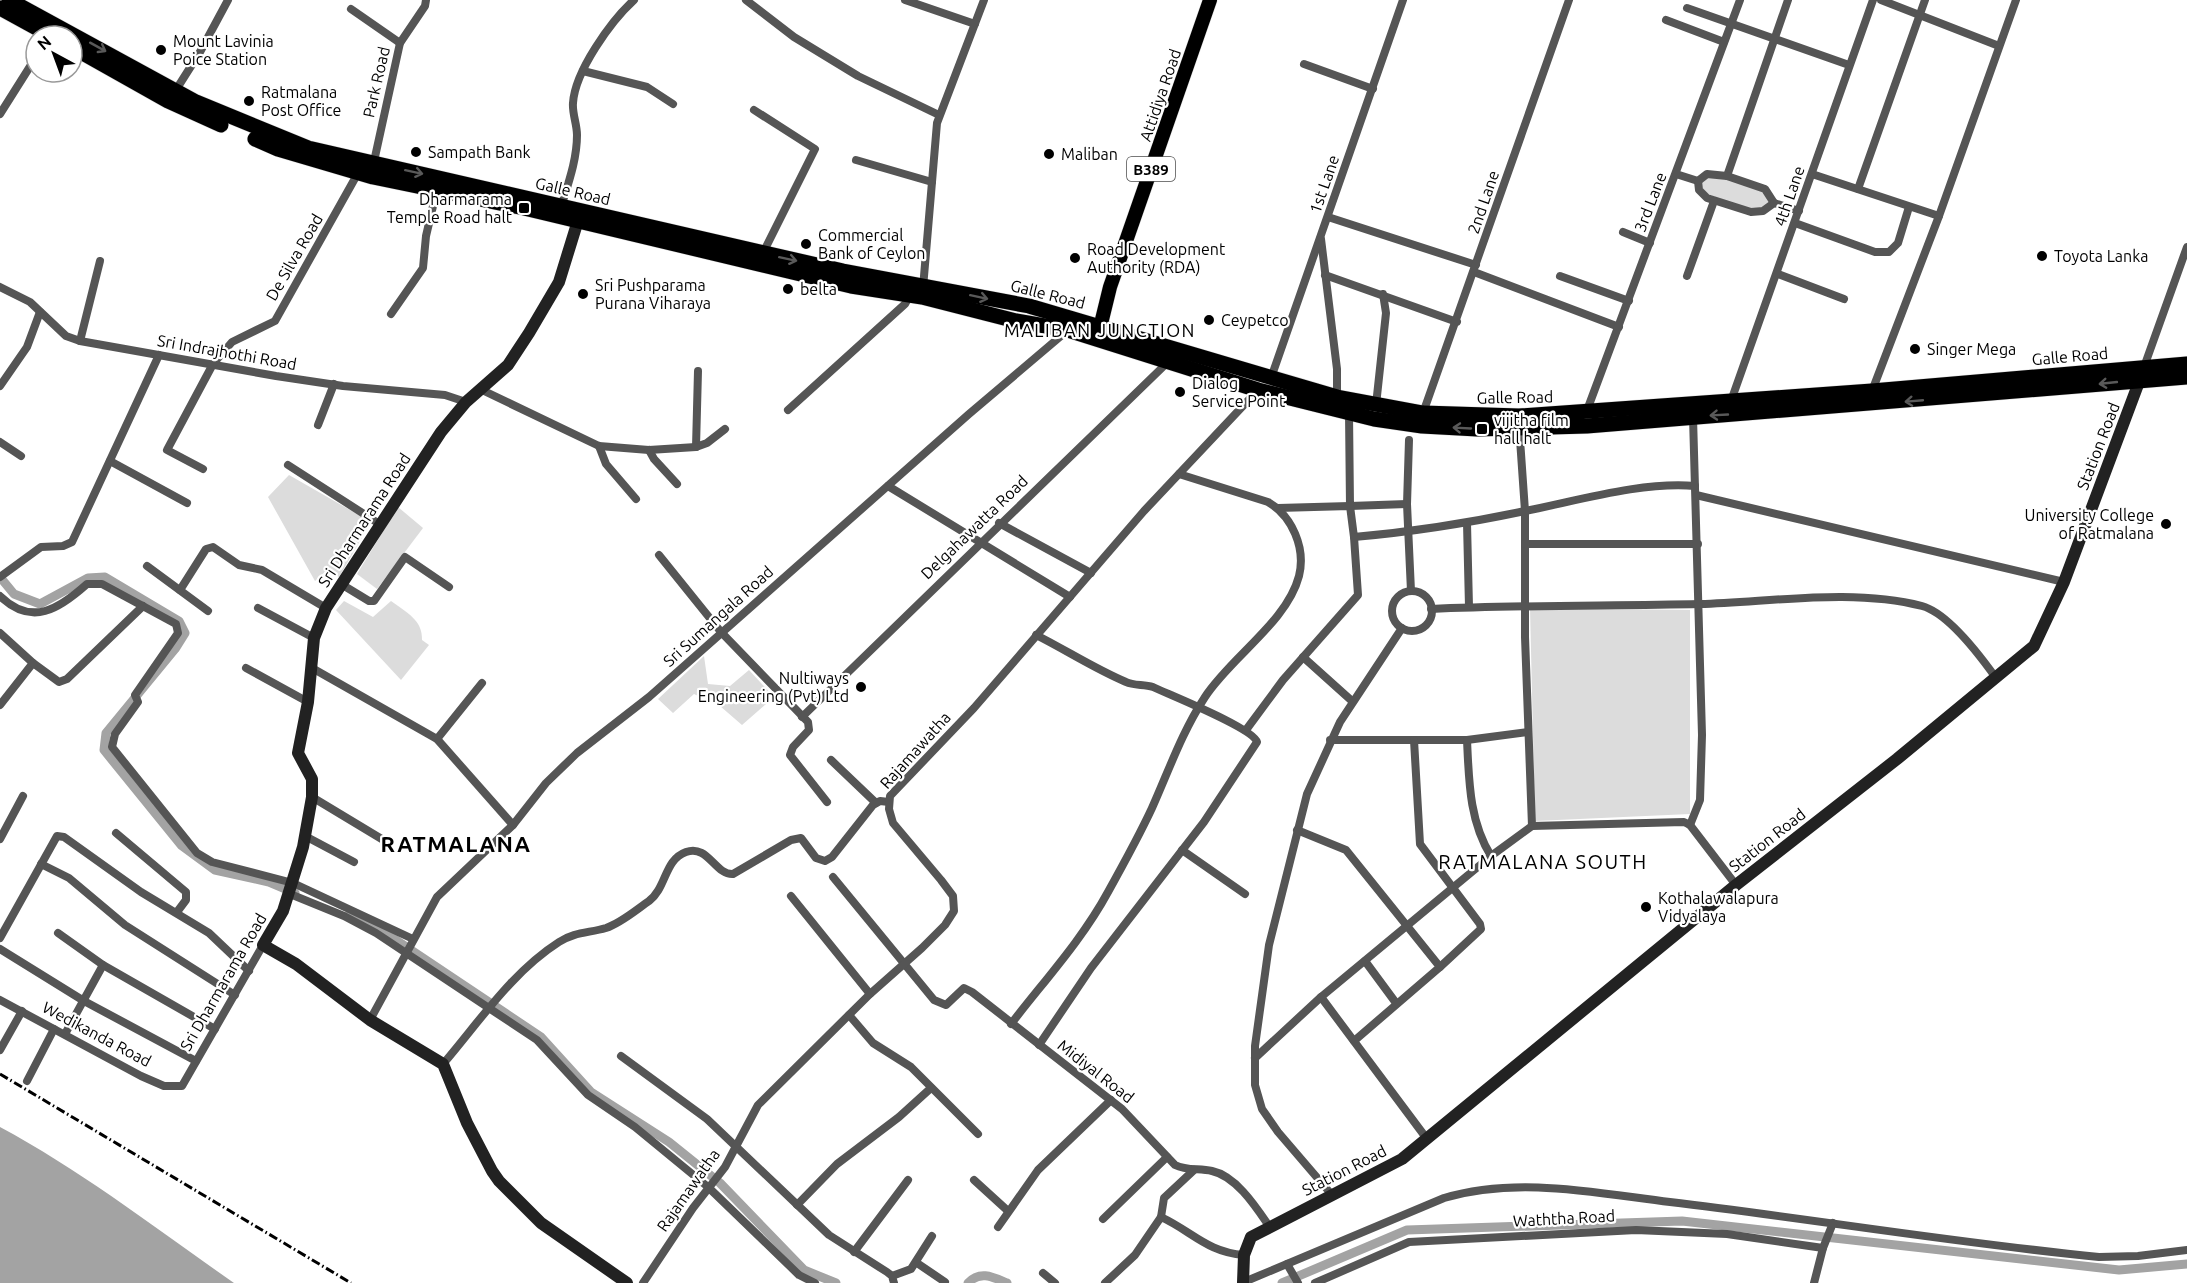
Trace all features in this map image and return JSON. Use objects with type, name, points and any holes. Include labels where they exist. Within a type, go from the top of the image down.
[{"type":"highway","name":"Galle Road","points":[[9,0],[172,96]]},
{"type":"highway","points":[[0,8],[29,24]]},
{"type":"highway","name":"Galle Road","points":[[84,53],[278,149],[437,189],[560,211]]},
{"type":"highway","name":"Galle Road","points":[[367,171],[560,211],[842,284],[917,290],[1029,306],[1169,361],[1258,390],[1410,430],[1519,422],[1693,417],[1885,403],[2142,374],[2187,364]]},
{"type":"highway","name":"Galle Road","points":[[579,216],[763,253],[917,290],[1016,321],[1099,333],[1337,397],[1423,413],[1519,422],[1586,413],[1872,391],[2142,374],[2187,377]]},
{"type":"main road","name":"Attidiya Road","points":[[1099,333],[1110,287],[1210,0]]},
{"type":"street","points":[[172,96],[200,52],[228,0]]},
{"type":"street","name":"Park Road","points":[[367,171],[400,43],[426,3],[433,0]]},
{"type":"street","points":[[560,211],[574,161],[577,135],[573,102],[584,70],[599,41],[634,0]]},
{"type":"street","points":[[746,0],[794,37],[858,76],[939,115]]},
{"type":"street","points":[[905,0],[975,24]]},
{"type":"street","points":[[788,410],[905,304],[917,290],[939,115],[984,0]]},
{"type":"street","name":"1st Lane","points":[[1272,378],[1403,0]]},
{"type":"street","name":"2nd Lane","points":[[1423,413],[1569,0]]},
{"type":"street","name":"3rd Lane","points":[[1586,413],[1740,0]]},
{"type":"street","points":[[1726,176],[1788,0]]},
{"type":"street","name":"4th Lane","points":[[1731,401],[1778,274],[1873,0]]},
{"type":"street","points":[[1881,0],[1999,46]]},
{"type":"street","points":[[1858,189],[1925,0]]},
{"type":"street","points":[[1872,391],[1939,216],[2016,0]]},
{"type":"street","points":[[1687,8],[1849,65]]},
{"type":"street","points":[[351,9],[400,43]]},
{"type":"street","points":[[1665,20],[1724,42]]},
{"type":"street","points":[[1304,64],[1373,89]]},
{"type":"street","points":[[584,70],[647,87],[673,104]]},
{"type":"street","points":[[0,114],[24,76]]},
{"type":"street","points":[[754,110],[815,149],[763,253]]},
{"type":"street","points":[[856,160],[932,183]]},
{"type":"street","name":"De Silva Road","points":[[203,469],[167,450],[213,364],[232,342],[275,321],[367,171]]},
{"type":"street","points":[[1676,174],[1698,181]]},
{"type":"street","points":[[1698,181],[1707,174],[1726,176],[1765,189],[1773,203],[1799,211]]},
{"type":"street","points":[[1812,174],[1939,216]]},
{"type":"street","points":[[1698,181],[1702,194],[1714,201],[1757,213],[1773,203]]},
{"type":"street","points":[[391,314],[423,268],[426,236],[437,189]]},
{"type":"street","points":[[1687,276],[1714,201]]},
{"type":"street","points":[[1795,223],[1875,252],[1889,252],[1898,243],[1909,207]]},
{"type":"street","name":"Sri Dharmarama Road","points":[[182,1086],[249,971],[292,889],[312,797],[312,779],[298,753],[308,702],[314,638],[326,608],[441,432],[466,402],[482,390],[508,364],[559,282],[579,216]]},
{"type":"street","points":[[1328,217],[1475,269],[1619,327]]},
{"type":"street","points":[[1623,232],[1650,243]]},
{"type":"street","points":[[1321,239],[1337,369],[1337,397]]},
{"type":"street","points":[[2142,374],[2187,247]]},
{"type":"street","points":[[80,341],[100,261]]},
{"type":"street","points":[[1325,274],[1457,322]]},
{"type":"street","points":[[1778,274],[1844,299]]},
{"type":"street","points":[[1560,276],[1629,301]]},
{"type":"street","name":"Sri Indrajhothi Road","points":[[0,287],[30,302],[66,336],[80,341],[334,384],[445,395],[466,402]]},
{"type":"street","points":[[1376,406],[1386,313],[1383,294]]},
{"type":"street","points":[[0,386],[27,346],[40,312]]},
{"type":"street","name":"Sri Sumangala Road","points":[[370,1020],[437,897],[513,825],[546,783],[576,753],[649,697],[1068,330]]},
{"type":"street","points":[[2,575],[40,547],[63,546],[72,542],[159,356]]},
{"type":"street","name":"Delgahawatta Road","points":[[802,717],[999,523],[1169,361]]},
{"type":"street","points":[[696,447],[698,371]]},
{"type":"street","name":"Station Road","points":[[1244,1255],[1251,1237],[1381,1172],[1427,1139],[1736,885],[2034,646],[2064,582],[2142,374]]},
{"type":"street","points":[[318,425],[334,384]]},
{"type":"street","points":[[482,390],[599,446],[650,450],[696,447],[707,443],[725,429]]},
{"type":"street","name":"Rajamawatha","points":[[643,1283],[709,1186],[722,1171],[758,1105],[870,994],[945,924],[956,905],[953,896],[941,879],[893,823],[888,801],[893,792],[974,708],[1179,474],[1258,390]]},
{"type":"street","points":[[1246,730],[1303,657],[1358,595],[1350,506],[1349,413]]},
{"type":"street","points":[[1690,825],[1700,800],[1701,780],[1698,544],[1693,417]]},
{"type":"street","points":[[1519,422],[1525,511],[1528,732],[1532,825]]},
{"type":"street","points":[[1410,430],[1407,504],[1411,591]]},
{"type":"street","points":[[0,442],[21,456]]},
{"type":"street","points":[[599,446],[606,464],[636,499]]},
{"type":"street","points":[[650,450],[654,459],[677,484]]},
{"type":"street","points":[[110,461],[187,503]]},
{"type":"street","points":[[288,465],[381,525]]},
{"type":"street","points":[[1011,1024],[1081,935],[1107,894],[1152,808],[1198,707],[1218,679],[1287,602],[1296,586],[1300,548],[1293,530],[1278,508],[1268,502],[1179,474]]},
{"type":"street","points":[[1354,537],[1409,532],[1467,523],[1548,505],[1672,484],[2064,582]]},
{"type":"street","points":[[888,486],[1070,597]]},
{"type":"street","points":[[1278,508],[1407,504]]},
{"type":"street","points":[[999,523],[1091,573]]},
{"type":"street","points":[[1467,523],[1469,607]]},
{"type":"street","points":[[1525,544],[1698,544]]},
{"type":"street","points":[[180,590],[207,549],[213,547],[239,565],[262,570],[326,608]]},
{"type":"street","points":[[659,555],[721,632],[809,725],[809,730],[793,747],[790,755],[827,802]]},
{"type":"street","points":[[341,585],[369,601],[374,601],[405,557],[450,587]]},
{"type":"street","points":[[147,566],[208,611]]},
{"type":"street","points":[[0,596],[13,608],[40,614],[64,604],[87,584],[102,584],[176,624],[178,633],[115,734],[112,747],[197,853],[212,862],[292,889],[409,946],[537,1040],[588,1095],[634,1127],[709,1186],[799,1275],[815,1283]]},
{"type":"street","points":[[1411,591],[1424,595],[1431,609],[1430,619],[1421,629],[1402,628],[1394,618],[1393,606],[1400,596],[1411,591]]},
{"type":"street","points":[[1431,609],[1527,605],[1698,604],[1862,597],[1924,606],[1974,647],[1996,678]]},
{"type":"street","points":[[0,633],[33,663],[59,682],[67,679],[143,606]]},
{"type":"street","points":[[258,608],[314,638]]},
{"type":"street","points":[[1332,1195],[1278,1132],[1262,1108],[1256,1085],[1255,1058],[1269,945],[1306,794],[1330,740],[1352,701],[1402,628]]},
{"type":"street","points":[[1036,635],[1124,682],[1152,687],[1246,730],[1256,738],[1257,742],[1204,822],[1091,968],[1039,1045]]},
{"type":"street","points":[[1303,657],[1352,701]]},
{"type":"street","points":[[0,705],[33,663]]},
{"type":"street","points":[[246,668],[308,702]]},
{"type":"street","points":[[312,668],[437,740],[513,825]]},
{"type":"street","points":[[437,740],[482,683]]},
{"type":"street","points":[[1330,740],[1467,740],[1528,732]]},
{"type":"street","points":[[1354,1041],[1481,929],[1480,924],[1420,844],[1414,740]]},
{"type":"street","points":[[1467,740],[1479,837],[1491,856]]},
{"type":"street","points":[[831,760],[876,803]]},
{"type":"street","points":[[0,839],[23,796]]},
{"type":"street","points":[[312,797],[385,841]]},
{"type":"street","points":[[443,1064],[534,960],[559,942],[583,931],[609,927],[651,899],[662,887],[674,860],[687,852],[704,854],[726,873],[733,874],[791,840],[801,838],[816,858],[825,861],[876,803],[888,801]]},
{"type":"street","points":[[1255,1058],[1321,997],[1491,856],[1532,825],[1644,822],[1690,825],[1736,885]]},
{"type":"street","points":[[1297,831],[1346,850],[1440,967]]},
{"type":"street","points":[[116,833],[186,892],[186,900],[177,912]]},
{"type":"street","points":[[0,938],[57,836],[64,837],[141,892],[209,933],[249,971]]},
{"type":"street","points":[[305,836],[354,862]]},
{"type":"street","points":[[1182,850],[1245,894]]},
{"type":"street","points":[[41,864],[69,878],[125,925],[235,995]]},
{"type":"street","points":[[833,877],[902,965]]},
{"type":"street","points":[[292,889],[409,946]]},
{"type":"street","points":[[791,896],[870,994]]},
{"type":"street","points":[[58,933],[103,965],[215,1029]]},
{"type":"street","points":[[263,945],[296,964],[370,1020],[443,1064],[467,1123],[499,1180],[541,1223],[627,1283]]},
{"type":"street","points":[[0,949],[84,1001],[196,1061]]},
{"type":"street","points":[[1365,961],[1396,1003]]},
{"type":"street","points":[[65,1034],[103,965]]},
{"type":"street","name":"Midiyal Road","points":[[902,965],[939,1004],[946,1005],[964,988],[969,990],[1111,1100],[1167,1157],[1182,1169],[1217,1172],[1228,1179],[1255,1205],[1269,1226]]},
{"type":"street","points":[[1321,997],[1427,1139]]},
{"type":"street","name":"Wedikanda Road","points":[[0,1000],[164,1086],[182,1086]]},
{"type":"street","points":[[0,1050],[22,1011]]},
{"type":"street","points":[[849,1015],[873,1043],[911,1067],[978,1134]]},
{"type":"street","points":[[27,1081],[54,1029]]},
{"type":"street","points":[[621,1056],[707,1119],[829,1235],[893,1280],[917,1263],[932,1236]]},
{"type":"street","points":[[797,1205],[837,1164],[899,1117],[931,1088]]},
{"type":"street","points":[[998,1227],[1038,1170],[1111,1100]]},
{"type":"street","points":[[1103,1218],[1167,1157]]},
{"type":"street","points":[[1105,1283],[1136,1255],[1161,1217],[1164,1198],[1194,1170]]},
{"type":"street","points":[[854,1252],[908,1180]]},
{"type":"street","points":[[974,1180],[1008,1211]]},
{"type":"street","points":[[1161,1217],[1183,1227],[1217,1251],[1244,1255],[1243,1283],[1289,1269],[1444,1198],[1500,1188],[1521,1187],[1601,1194],[2099,1257],[2138,1256],[2187,1250]]},
{"type":"street","points":[[1815,1283],[1825,1241],[1833,1223]]},
{"type":"street","name":"Waththa Road","points":[[1315,1283],[1409,1242],[1636,1230],[1825,1241]]},
{"type":"street","points":[[917,1263],[945,1282]]},
{"type":"street","points":[[1289,1269],[1298,1283]]},
{"type":"street","points":[[1043,1273],[1055,1283]]},
{"type":"shaded area","points":[[1717,176],[1764,191],[1770,202],[1764,207],[1747,209],[1704,192],[1700,183],[1709,177]]},
{"type":"shaded area","points":[[289,475],[371,522],[339,577],[327,570],[315,581],[268,497]]},
{"type":"shaded area","points":[[398,507],[423,528],[377,589],[357,574]]},
{"type":"shaded area","points":[[344,601],[373,617],[391,601],[417,622],[422,633],[422,640],[429,645],[401,680],[336,610]]},
{"type":"shaded area","points":[[1530,608],[1690,610],[1690,814],[1535,821]]},
{"type":"shaded area","points":[[704,656],[708,684],[730,686],[749,670],[774,697],[742,725],[720,706],[694,694],[673,713],[658,699]]},
{"type":"shaded area","points":[[0,1127],[90,1182],[234,1283],[0,1283]]},
{"type":"waterway","points":[[0,577],[14,594],[40,604],[88,578],[105,577],[179,621],[185,633],[175,649],[106,733],[104,750],[181,845],[215,870],[269,882],[295,893]]},
{"type":"waterway","points":[[349,915],[375,926],[541,1037],[591,1092],[669,1142],[720,1183],[804,1270],[836,1283]]},
{"type":"waterway","points":[[1282,1283],[1407,1230],[1682,1221],[2119,1270],[2187,1264]]},
{"type":"waterway","points":[[968,1283],[982,1276],[1007,1283]]},
{"type":"railway","points":[[0,1074],[351,1283]]},
{"type":"place","name":"Mount Lavinia Poice Station","points":[[161,50]]},
{"type":"place","name":"Ratmalana Post Office","points":[[249,101]]},
{"type":"place","name":"Sampath Bank","points":[[416,152]]},
{"type":"place","name":"Maliban","points":[[1049,154]]},
{"type":"place","name":"Dharmarama Temple Road halt","points":[[524,208]]},
{"type":"place","name":"Commercial Bank of Ceylon","points":[[806,244]]},
{"type":"place","name":"Toyota Lanka","points":[[2042,256]]},
{"type":"place","name":"Road Development Authority (RDA)","points":[[1075,258]]},
{"type":"place","name":"belta","points":[[788,289]]},
{"type":"place","name":"Sri Pushparama Purana Viharaya","points":[[583,294]]},
{"type":"place","name":"Ceypetco","points":[[1209,320]]},
{"type":"place","name":"Singer Mega","points":[[1915,349]]},
{"type":"place","name":"Dialog Service Point","points":[[1180,392]]},
{"type":"place","name":"vijitha film hall halt","points":[[1482,429]]},
{"type":"place","name":"University College of Ratmalana","points":[[2166,524]]},
{"type":"place","name":"Nultiways Engineering (Pvt) Ltd","points":[[861,687]]},
{"type":"place","name":"Kothalawalapura Vidyalaya","points":[[1646,907]]},
{"type":"district","name":"MALIBAN JUNCTION","points":[[1100,330]]},
{"type":"district","name":"RATMALANA","points":[[456,843]]},
{"type":"district","name":"RATMALANA SOUTH","points":[[1543,861]]}]
